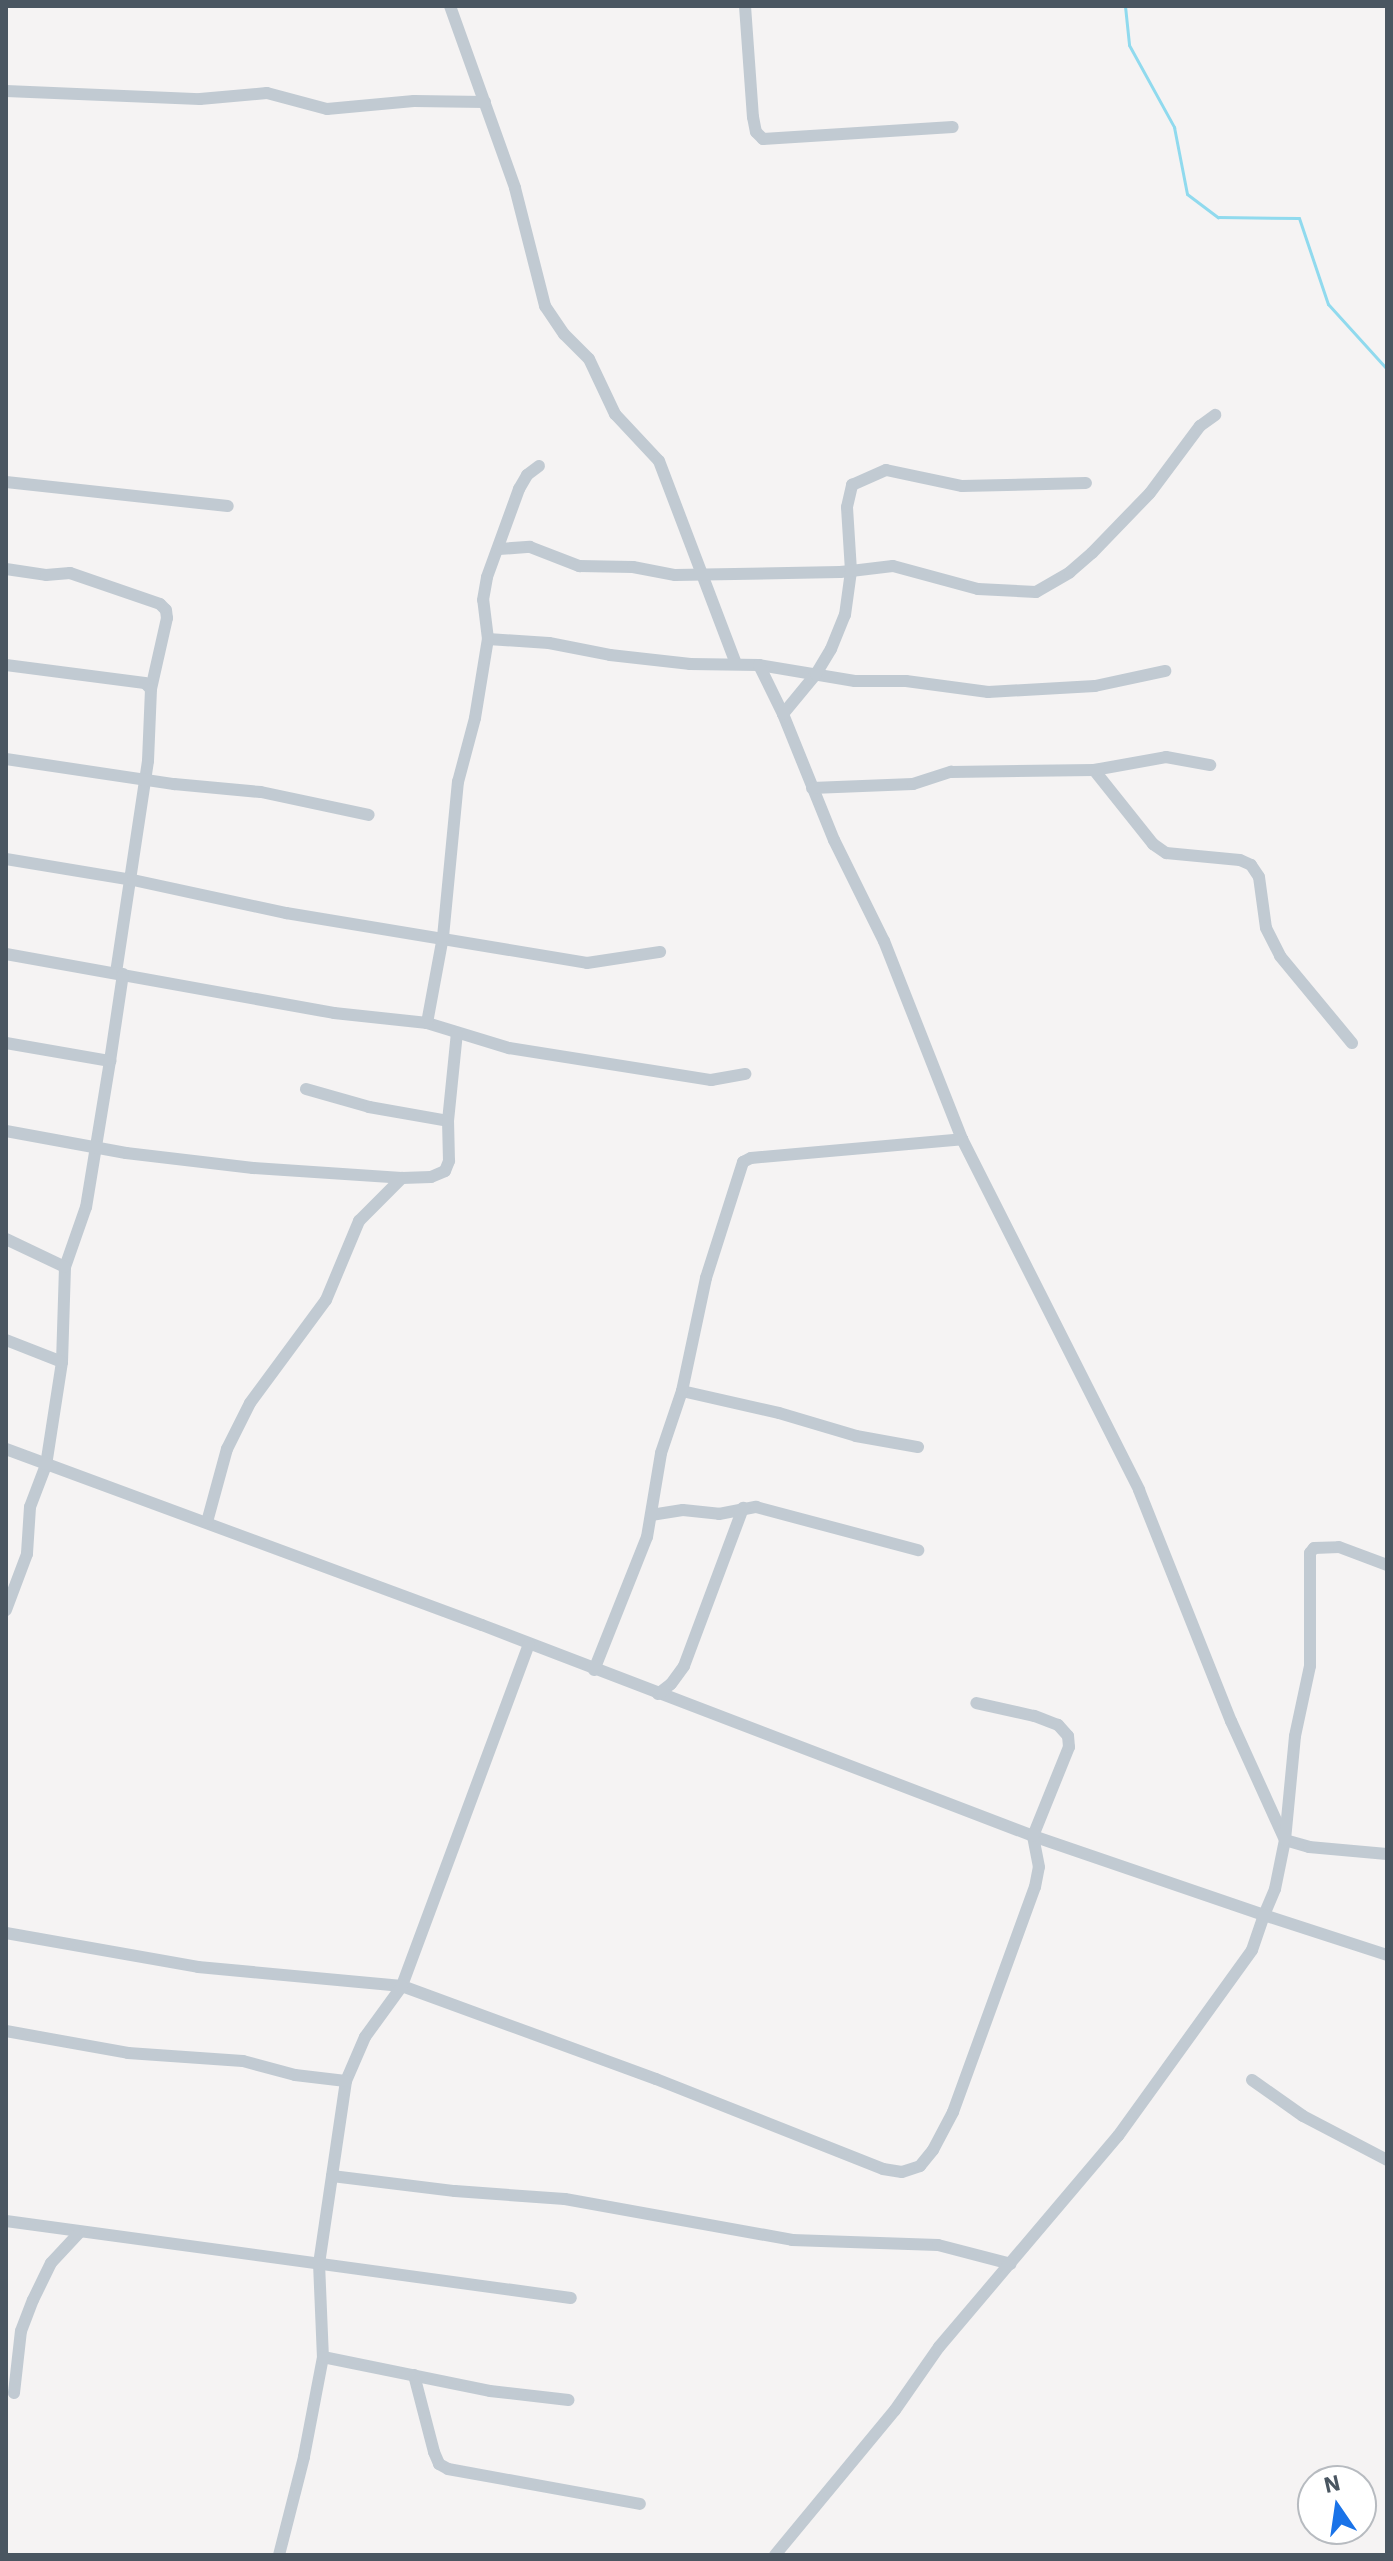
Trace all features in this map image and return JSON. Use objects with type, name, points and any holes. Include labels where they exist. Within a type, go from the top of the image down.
[{"type":"street","points":[[450,6],[515,188],[545,306],[564,334],[589,359],[615,414],[659,461],[680,525],[703,575],[736,664]]},
{"type":"street","points":[[745,6],[753,117],[756,132],[763,139],[953,127]]},
{"type":"street","points":[[6,91],[200,99],[267,93],[327,109],[414,101],[485,102]]},
{"type":"street","points":[[499,549],[530,547],[579,566],[633,567],[675,575],[851,571],[893,566],[978,589],[1036,592],[1070,572],[1092,553],[1150,493],[1200,426],[1215,415]]},
{"type":"street","points":[[427,1023],[443,937],[458,782],[475,718],[488,639],[483,600],[487,577],[519,489],[527,475],[539,466]]},
{"type":"street","points":[[783,714],[816,674],[845,615],[851,571],[848,494],[852,485],[886,470],[962,486],[1086,483]]},
{"type":"street","points":[[6,482],[228,506]]},
{"type":"street","points":[[6,569],[46,575],[70,573],[160,604],[166,610],[167,618],[151,689],[153,702],[145,779],[110,1061],[86,1207],[65,1267],[62,1362],[46,1465],[30,1507],[27,1554],[6,1610]]},
{"type":"street","points":[[488,639],[549,643],[610,655],[690,664],[759,665],[855,681],[906,681],[988,692],[1095,686],[1165,671]]},
{"type":"street","points":[[6,665],[145,683],[151,689]]},
{"type":"street","points":[[759,665],[783,714],[812,788],[884,941],[962,1139],[1139,1490],[1231,1721],[1285,1840],[1309,1847],[1387,1854]]},
{"type":"street","points":[[812,788],[913,784],[951,772],[1094,770],[1166,757],[1210,765]]},
{"type":"street","points":[[6,759],[261,792],[369,815]]},
{"type":"street","points":[[1094,770],[1153,844],[1166,853],[1240,860],[1251,865],[1259,877],[1266,928],[1280,956],[1352,1043]]},
{"type":"street","points":[[6,859],[133,880],[286,913],[587,963],[660,952]]},
{"type":"street","points":[[6,954],[334,1013],[427,1023],[509,1048],[711,1080],[745,1074]]},
{"type":"street","points":[[6,1131],[94,1147],[253,1168],[402,1178],[431,1177],[445,1171],[457,1033]]},
{"type":"street","points":[[6,1043],[110,1061]]},
{"type":"street","points":[[306,1089],[369,1107],[448,1121]]},
{"type":"street","points":[[594,1670],[647,1537],[661,1453],[682,1391],[706,1278],[743,1162],[751,1158],[962,1139]]},
{"type":"street","points":[[207,1522],[227,1449],[250,1403],[326,1300],[359,1221],[402,1178]]},
{"type":"street","points":[[6,1239],[65,1267]]},
{"type":"street","points":[[6,1340],[62,1362]]},
{"type":"street","points":[[682,1391],[779,1413],[856,1436],[918,1447]]},
{"type":"street","points":[[6,1449],[207,1522],[1033,1836],[1387,1955]]},
{"type":"street","points":[[651,1515],[683,1510],[719,1514],[743,1508],[774,1510],[918,1550]]},
{"type":"street","points":[[658,1694],[684,1666],[743,1508]]},
{"type":"street","points":[[775,2555],[895,2410],[939,2347],[1011,2264],[1155,2086],[1252,1950],[1275,1889],[1285,1840],[1295,1736],[1310,1666],[1310,1553],[1314,1548],[1339,1547],[1387,1565]]},
{"type":"street","points":[[279,2555],[304,2457],[323,2357],[319,2263],[346,2081],[365,2037],[402,1986],[529,1644]]},
{"type":"street","points":[[6,1933],[198,1967],[402,1986],[656,2079],[883,2169],[902,2172],[920,2166],[933,2150],[953,2112],[1038,1875],[1033,1836],[1069,1747],[1068,1736],[1058,1725],[1034,1716],[976,1703]]},
{"type":"street","points":[[6,2031],[128,2053],[243,2061],[295,2075],[346,2081]]},
{"type":"street","points":[[1252,2080],[1303,2116],[1387,2160]]},
{"type":"street","points":[[332,2176],[455,2191],[565,2199],[792,2240],[938,2245],[1011,2264]]},
{"type":"street","points":[[6,2221],[571,2298]]},
{"type":"street","points":[[14,2393],[21,2331],[33,2300],[51,2263],[79,2233]]},
{"type":"street","points":[[323,2357],[490,2391],[568,2400]]},
{"type":"street","points":[[414,2375],[439,2464],[448,2469],[640,2504]]},
{"type":"waterway","points":[[1125,6],[1129,45],[1174,127],[1187,194],[1218,217],[1299,218],[1328,304],[1387,369]]}]
